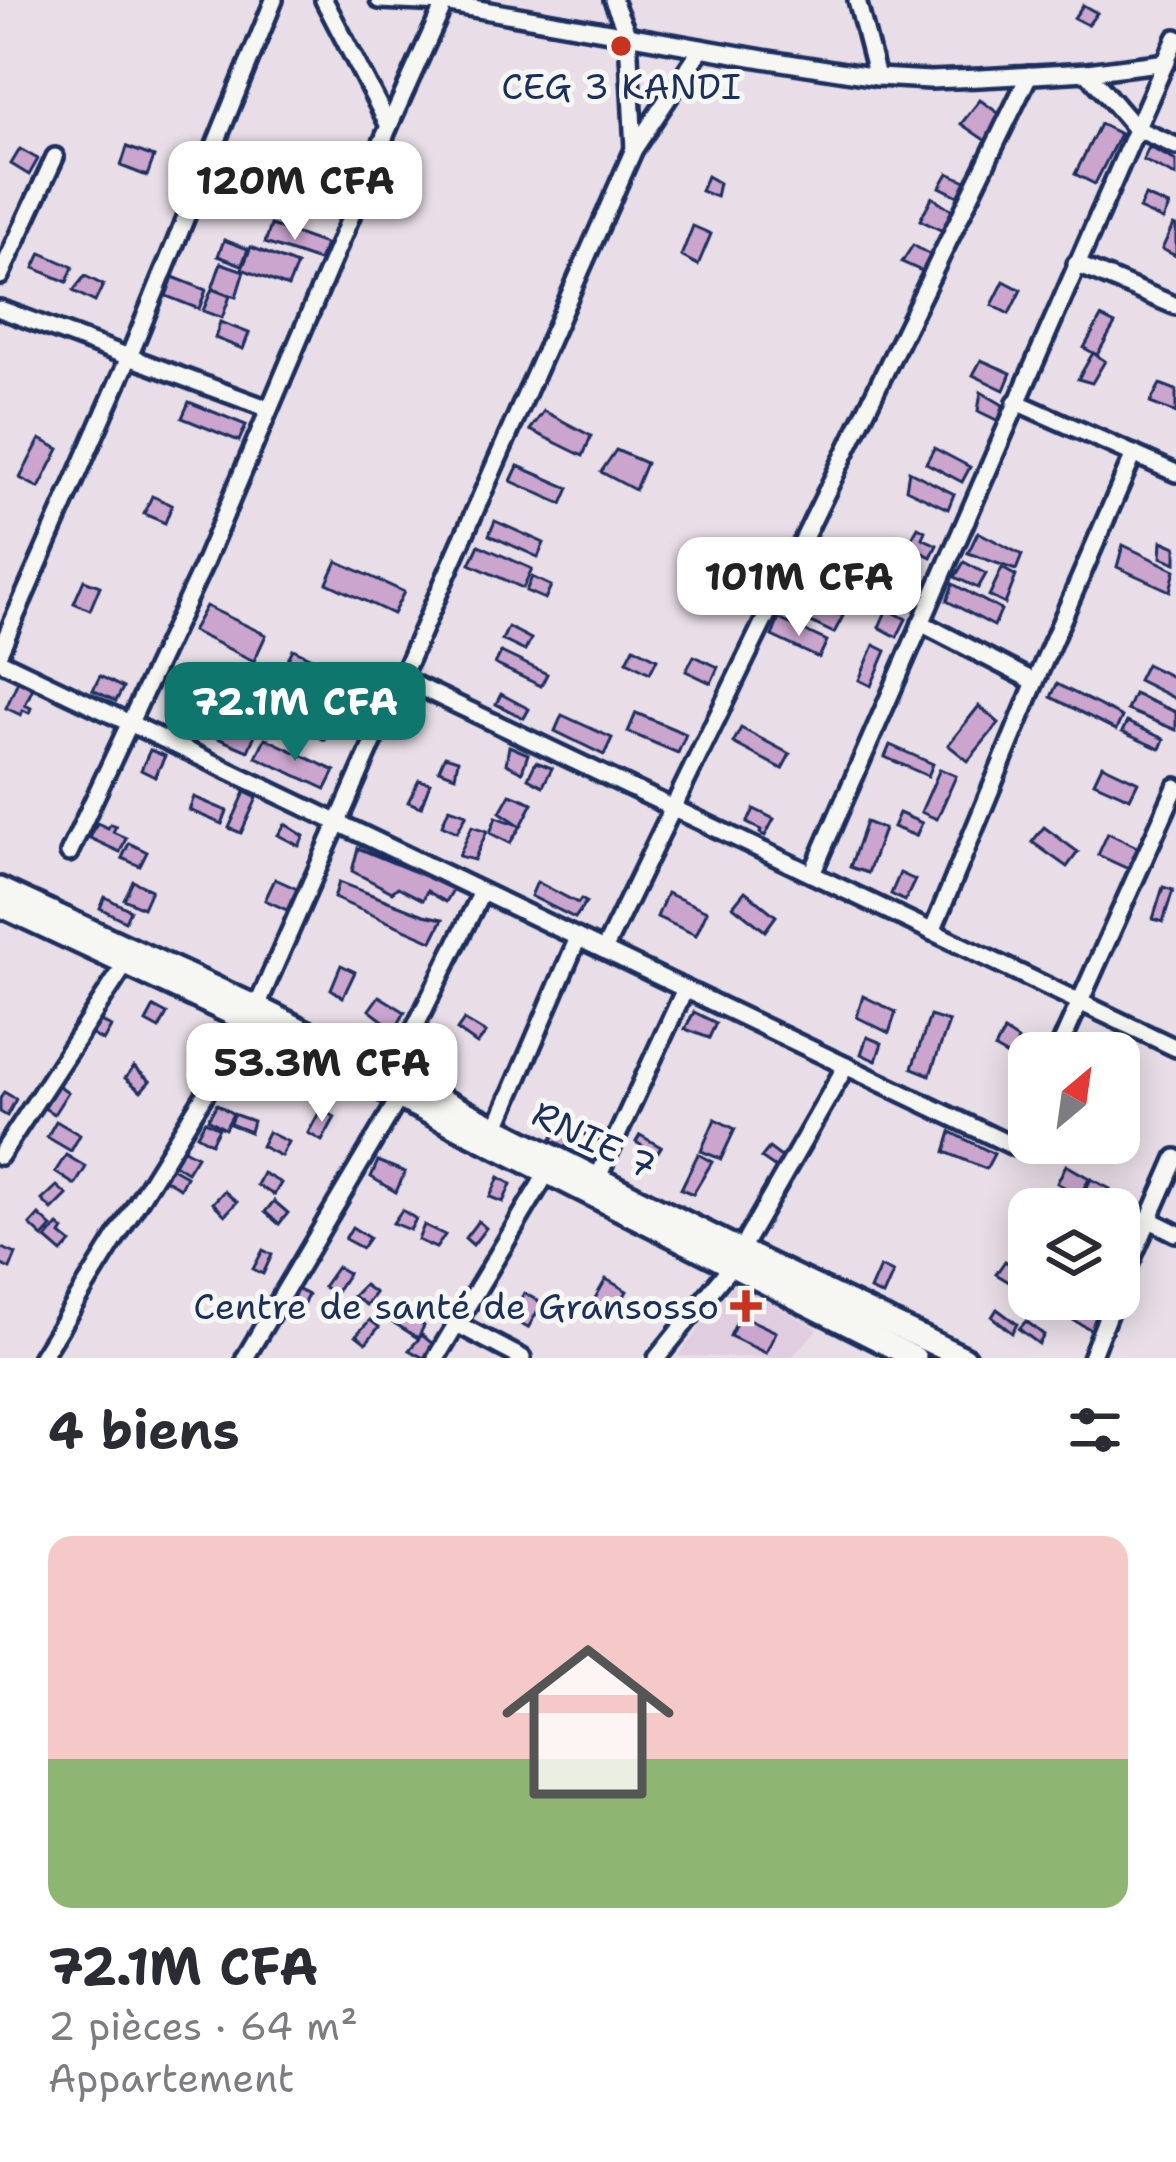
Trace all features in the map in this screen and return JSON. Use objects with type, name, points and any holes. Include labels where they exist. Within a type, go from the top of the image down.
[{"type":"main road","name":"RNIE 7","points":[[0,889],[253,1015],[399,1098],[548,1173],[964,1358]]},
{"type":"main road","name":"RNIE 7","points":[[0,905],[125,965],[392,1074],[598,1177],[915,1358]]},
{"type":"street","points":[[0,651],[129,357],[274,0]]},
{"type":"street","points":[[324,0],[389,126]]},
{"type":"street","points":[[379,0],[445,1],[877,76],[931,80],[1029,75],[1170,61]]},
{"type":"street","points":[[613,0],[628,36],[634,148]]},
{"type":"street","points":[[857,0],[877,76]]},
{"type":"street","points":[[70,853],[203,566],[445,1]]},
{"type":"street","points":[[812,874],[1135,128],[1170,61],[1176,38]]},
{"type":"street","points":[[41,1358],[253,1015],[634,148],[701,49]]},
{"type":"street","points":[[1087,72],[1135,128],[1176,146]]},
{"type":"street","points":[[604,949],[1029,75]]},
{"type":"street","points":[[0,276],[55,158]]},
{"type":"street","points":[[1076,264],[1176,306]]},
{"type":"street","points":[[0,309],[269,409]]},
{"type":"street","points":[[1016,402],[1176,473]]},
{"type":"street","points":[[932,932],[1134,454]]},
{"type":"street","points":[[921,623],[1035,682]]},
{"type":"street","points":[[0,661],[1008,1144]]},
{"type":"street","points":[[401,678],[1176,1048]]},
{"type":"street","points":[[1066,1032],[1176,787]]},
{"type":"street","points":[[392,1074],[482,892]]},
{"type":"street","points":[[496,1129],[578,938]]},
{"type":"street","points":[[0,1156],[125,965]]},
{"type":"street","points":[[598,1177],[685,989]]},
{"type":"street","points":[[657,1358],[736,1258],[846,1066]]},
{"type":"street","points":[[245,1358],[399,1098]]},
{"type":"street","points":[[1140,1238],[1176,1158]]},
{"type":"street","points":[[436,1358],[548,1173]]},
{"type":"street","points":[[1148,1219],[1176,1233]]},
{"type":"street","points":[[1091,1358],[1106,1320]]},
{"type":"street","points":[[457,1324],[522,1358]]},
{"type":"shaded area","name":"Centre de santé de Gransosso","points":[[734,1283],[818,1329],[791,1358],[678,1356]]},
{"type":"building","points":[[1083,5],[1097,13],[1088,25],[1074,18]]},
{"type":"building","points":[[980,100],[1004,117],[986,141],[961,124]]},
{"type":"building","points":[[1100,124],[1120,134],[1095,184],[1075,174]]},
{"type":"building","points":[[127,147],[154,157],[147,176],[121,166]]},
{"type":"building","points":[[1149,147],[1176,161],[1176,176],[1143,160]]},
{"type":"building","points":[[20,149],[38,159],[29,175],[11,164]]},
{"type":"building","points":[[282,171],[309,181],[303,196],[276,187]]},
{"type":"building","points":[[948,173],[970,183],[964,199],[940,187]]},
{"type":"building","points":[[707,176],[719,183],[716,197],[701,191]]},
{"type":"building","points":[[1145,196],[1169,206],[1163,220],[1139,209]]},
{"type":"building","points":[[932,197],[955,212],[945,232],[920,220]]},
{"type":"building","points":[[271,225],[325,244],[319,261],[265,243]]},
{"type":"building","points":[[693,226],[711,234],[698,265],[681,256]]},
{"type":"building","points":[[1176,226],[1176,256],[1162,249]]},
{"type":"building","points":[[224,240],[248,249],[242,265],[218,256]]},
{"type":"building","points":[[913,245],[932,256],[924,272],[902,262]]},
{"type":"building","points":[[251,247],[297,265],[288,287],[242,269]]},
{"type":"building","points":[[41,253],[73,267],[67,282],[34,268]]},
{"type":"building","points":[[221,263],[244,271],[236,297],[212,289]]},
{"type":"building","points":[[85,276],[103,285],[95,302],[73,291]]},
{"type":"building","points":[[173,277],[206,290],[199,309],[166,296]]},
{"type":"building","points":[[1004,281],[1021,290],[1009,314],[992,305]]},
{"type":"building","points":[[212,289],[230,296],[222,318],[203,311]]},
{"type":"building","points":[[1101,317],[1115,324],[1097,355],[1084,348]]},
{"type":"building","points":[[220,322],[249,333],[243,349],[215,338]]},
{"type":"building","points":[[1093,353],[1105,361],[1092,383],[1078,379]]},
{"type":"building","points":[[981,360],[1011,373],[1004,390],[973,375]]},
{"type":"building","points":[[1160,384],[1176,390],[1176,413],[1150,403]]},
{"type":"building","points":[[981,392],[1003,405],[999,421],[978,411]]},
{"type":"building","points":[[189,402],[246,425],[239,441],[182,418]]},
{"type":"building","points":[[544,411],[591,436],[583,456],[530,430]]},
{"type":"building","points":[[40,439],[59,449],[39,488],[20,478]]},
{"type":"building","points":[[934,448],[970,467],[962,482],[926,463]]},
{"type":"building","points":[[616,450],[646,463],[635,490],[601,472]]},
{"type":"building","points":[[518,466],[569,488],[562,504],[511,481]]},
{"type":"building","points":[[909,471],[954,494],[948,509],[906,489]]},
{"type":"building","points":[[152,496],[172,505],[165,523],[144,514]]},
{"type":"building","points":[[495,521],[544,543],[538,557],[489,535]]},
{"type":"building","points":[[918,527],[925,531],[922,538],[937,545],[931,557],[908,545]]},
{"type":"building","points":[[978,532],[1022,555],[1016,570],[968,553]]},
{"type":"building","points":[[1162,541],[1176,547],[1176,563],[1161,557]]},
{"type":"building","points":[[479,545],[532,569],[523,588],[470,564]]},
{"type":"building","points":[[1123,545],[1175,570],[1170,591],[1117,567]]},
{"type":"building","points":[[834,550],[868,567],[862,584],[829,567]]},
{"type":"building","points":[[337,561],[404,592],[393,614],[327,583]]},
{"type":"building","points":[[964,562],[986,574],[978,588],[955,577]]},
{"type":"building","points":[[1002,568],[1016,576],[1005,604],[989,596]]},
{"type":"building","points":[[532,577],[551,586],[545,599],[526,591]]},
{"type":"building","points":[[84,580],[100,586],[90,610],[74,603]]},
{"type":"building","points":[[953,584],[1001,610],[994,626],[947,601]]},
{"type":"building","points":[[800,596],[843,616],[834,633],[792,613]]},
{"type":"building","points":[[206,606],[266,635],[254,661],[192,631]]},
{"type":"building","points":[[887,609],[906,619],[897,637],[879,627]]},
{"type":"building","points":[[779,619],[827,641],[819,658],[772,636]]},
{"type":"building","points":[[508,627],[531,639],[525,651],[502,640]]},
{"type":"building","points":[[874,645],[886,651],[871,686],[859,680]]},
{"type":"building","points":[[634,647],[657,659],[650,673],[627,661]]},
{"type":"building","points":[[293,649],[369,686],[358,709],[282,671]]},
{"type":"building","points":[[501,652],[547,674],[541,686],[495,664]]},
{"type":"building","points":[[694,656],[718,667],[711,683],[686,671]]},
{"type":"building","points":[[1146,664],[1176,679],[1176,699],[1138,680]]},
{"type":"building","points":[[238,675],[254,684],[244,703],[228,696]]},
{"type":"building","points":[[100,676],[123,688],[116,701],[93,690]]},
{"type":"building","points":[[18,681],[33,688],[25,705],[31,708],[29,713],[23,710],[21,715],[6,708]]},
{"type":"building","points":[[1057,684],[1122,717],[1116,730],[1051,697]]},
{"type":"building","points":[[271,689],[334,719],[325,740],[262,710]]},
{"type":"building","points":[[501,694],[529,709],[524,718],[496,704]]},
{"type":"building","points":[[1134,694],[1176,712],[1176,730],[1127,710]]},
{"type":"building","points":[[180,697],[208,712],[200,729],[171,715]]},
{"type":"building","points":[[979,706],[999,723],[968,761],[948,745]]},
{"type":"building","points":[[636,713],[686,734],[678,753],[628,732]]},
{"type":"building","points":[[562,715],[612,738],[604,755],[555,731]]},
{"type":"building","points":[[223,717],[256,732],[248,751],[215,737]]},
{"type":"building","points":[[1127,722],[1164,739],[1160,749],[1122,732]]},
{"type":"building","points":[[741,728],[790,754],[782,769],[733,743]]},
{"type":"building","points":[[265,738],[335,771],[326,789],[256,757]]},
{"type":"building","points":[[890,745],[933,764],[928,776],[885,757]]},
{"type":"building","points":[[509,746],[528,754],[522,772],[506,764]]},
{"type":"building","points":[[150,750],[165,756],[155,777],[141,770]]},
{"type":"building","points":[[445,756],[458,760],[455,776],[439,770]]},
{"type":"building","points":[[536,762],[552,768],[543,786],[528,778]]},
{"type":"building","points":[[1102,765],[1138,782],[1130,798],[1094,782]]},
{"type":"building","points":[[940,769],[956,776],[937,819],[921,812]]},
{"type":"building","points":[[419,780],[430,783],[421,807],[408,802]]},
{"type":"building","points":[[245,792],[257,798],[241,833],[229,828]]},
{"type":"building","points":[[510,794],[533,803],[521,826],[500,812]]},
{"type":"building","points":[[194,797],[227,811],[222,824],[189,810]]},
{"type":"building","points":[[449,808],[467,814],[457,832],[442,825]]},
{"type":"building","points":[[754,809],[774,819],[765,836],[747,823]]},
{"type":"building","points":[[899,813],[922,823],[916,836],[893,827]]},
{"type":"building","points":[[496,817],[521,826],[510,843],[490,833]]},
{"type":"building","points":[[866,822],[884,829],[868,873],[850,867]]},
{"type":"building","points":[[97,823],[116,826],[113,832],[126,838],[120,852],[90,838]]},
{"type":"building","points":[[285,824],[304,836],[299,846],[278,835]]},
{"type":"building","points":[[472,826],[487,831],[474,860],[459,856]]},
{"type":"building","points":[[1044,827],[1078,852],[1067,867],[1032,842]]},
{"type":"building","points":[[1108,833],[1143,850],[1133,871],[1098,855]]},
{"type":"building","points":[[129,843],[147,852],[140,866],[122,858]]},
{"type":"building","points":[[358,848],[454,888],[446,902],[427,891],[423,900],[398,887],[392,892],[352,871]]},
{"type":"building","points":[[900,873],[915,880],[905,901],[891,894]]},
{"type":"building","points":[[275,879],[297,889],[287,910],[265,900]]},
{"type":"building","points":[[133,881],[151,890],[143,908],[124,899]]},
{"type":"building","points":[[339,882],[443,919],[432,941],[334,898]]},
{"type":"building","points":[[537,882],[578,903],[586,902],[575,918],[531,896]]},
{"type":"building","points":[[1163,887],[1173,890],[1163,922],[1153,919]]},
{"type":"building","points":[[745,891],[776,916],[765,931],[733,906]]},
{"type":"building","points":[[667,893],[707,911],[696,935],[657,917]]},
{"type":"building","points":[[105,897],[130,910],[125,921],[100,908]]},
{"type":"building","points":[[341,965],[355,972],[343,997],[331,989]]},
{"type":"building","points":[[379,996],[405,1012],[395,1030],[369,1010]]},
{"type":"building","points":[[863,996],[896,1012],[889,1033],[857,1017]]},
{"type":"building","points":[[154,1007],[167,1014],[159,1029],[146,1022]]},
{"type":"building","points":[[694,1012],[716,1023],[709,1038],[685,1029]]},
{"type":"building","points":[[930,1016],[949,1022],[930,1075],[912,1068]]},
{"type":"building","points":[[99,1020],[111,1027],[103,1041],[91,1034]]},
{"type":"building","points":[[464,1020],[486,1033],[477,1044],[457,1030]]},
{"type":"building","points":[[1004,1031],[1008,1034],[1008,1056],[995,1049]]},
{"type":"building","points":[[867,1037],[882,1043],[876,1061],[861,1054]]},
{"type":"building","points":[[134,1067],[150,1081],[141,1091],[125,1078]]},
{"type":"building","points":[[305,1079],[321,1090],[315,1100],[298,1089]]},
{"type":"building","points":[[58,1085],[68,1092],[54,1114],[44,1108]]},
{"type":"building","points":[[4,1092],[16,1099],[7,1116],[0,1112]]},
{"type":"building","points":[[217,1104],[233,1114],[225,1129],[208,1119]]},
{"type":"building","points":[[321,1109],[335,1117],[322,1141],[308,1133]]},
{"type":"building","points":[[233,1114],[253,1121],[250,1132],[230,1124]]},
{"type":"building","points":[[715,1119],[735,1129],[721,1159],[701,1151]]},
{"type":"building","points":[[56,1121],[80,1135],[71,1151],[47,1137]]},
{"type":"building","points":[[205,1121],[219,1128],[211,1143],[197,1135]]},
{"type":"building","points":[[588,1123],[609,1134],[605,1144],[583,1134]]},
{"type":"building","points":[[557,1128],[575,1138],[570,1149],[552,1140]]},
{"type":"building","points":[[268,1132],[288,1142],[281,1156],[261,1146]]},
{"type":"building","points":[[951,1132],[994,1154],[986,1169],[945,1152]]},
{"type":"building","points":[[640,1135],[661,1147],[656,1155],[636,1142]]},
{"type":"building","points":[[182,1148],[197,1156],[187,1172],[174,1164]]},
{"type":"building","points":[[769,1148],[784,1159],[777,1169],[761,1158]]},
{"type":"building","points":[[698,1154],[712,1162],[693,1194],[681,1189]]},
{"type":"building","points":[[66,1155],[86,1167],[75,1185],[55,1172]]},
{"type":"building","points":[[378,1161],[405,1172],[396,1192],[371,1177]]},
{"type":"building","points":[[1066,1165],[1089,1178],[1084,1188],[1057,1183]]},
{"type":"building","points":[[170,1167],[186,1176],[180,1188],[164,1179]]},
{"type":"building","points":[[263,1173],[281,1183],[274,1195],[257,1185]]},
{"type":"building","points":[[499,1177],[511,1184],[503,1202],[490,1197]]},
{"type":"building","points":[[1091,1179],[1108,1188],[1086,1188]]},
{"type":"building","points":[[57,1186],[67,1195],[52,1210],[42,1200]]},
{"type":"building","points":[[224,1191],[237,1202],[225,1215],[213,1203]]},
{"type":"building","points":[[274,1201],[288,1213],[279,1224],[265,1212]]},
{"type":"building","points":[[402,1210],[416,1219],[410,1230],[393,1223]]},
{"type":"building","points":[[39,1215],[52,1227],[43,1237],[30,1225]]},
{"type":"building","points":[[478,1221],[486,1228],[473,1245],[465,1238]]},
{"type":"building","points":[[58,1225],[71,1243],[62,1253],[46,1239]]},
{"type":"building","points":[[424,1225],[445,1235],[436,1248],[418,1240]]},
{"type":"building","points":[[352,1227],[369,1238],[362,1248],[345,1239]]},
{"type":"building","points":[[0,1247],[16,1254],[10,1269],[0,1264]]},
{"type":"building","points":[[263,1250],[272,1255],[263,1274],[253,1269]]},
{"type":"building","points":[[1005,1261],[1008,1263],[1008,1281],[996,1274]]},
{"type":"building","points":[[337,1267],[348,1273],[335,1293],[323,1287]]},
{"type":"building","points":[[880,1267],[893,1273],[883,1296],[870,1290]]},
{"type":"building","points":[[606,1279],[627,1291],[611,1320],[590,1307]]},
{"type":"building","points":[[364,1285],[375,1293],[366,1305],[353,1296]]},
{"type":"building","points":[[296,1289],[308,1295],[298,1315],[285,1308]]},
{"type":"building","points":[[524,1293],[542,1303],[528,1328],[510,1318]]},
{"type":"building","points":[[401,1307],[424,1326],[418,1338],[391,1321]]},
{"type":"building","points":[[997,1309],[1017,1324],[1012,1333],[992,1317]]},
{"type":"building","points":[[740,1315],[776,1332],[766,1353],[730,1336]]},
{"type":"building","points":[[370,1320],[379,1327],[366,1343],[356,1335]]},
{"type":"building","points":[[1073,1320],[1097,1320],[1092,1330]]},
{"type":"building","points":[[1026,1321],[1044,1335],[1039,1344],[1019,1329]]},
{"type":"building","points":[[422,1335],[434,1345],[424,1358],[409,1350]]},
{"type":"place","name":"CEG 3 KANDI","points":[[621,46]]},
{"type":"place","name":"Centre de santé de Gransosso","points":[[746,1306]]}]
